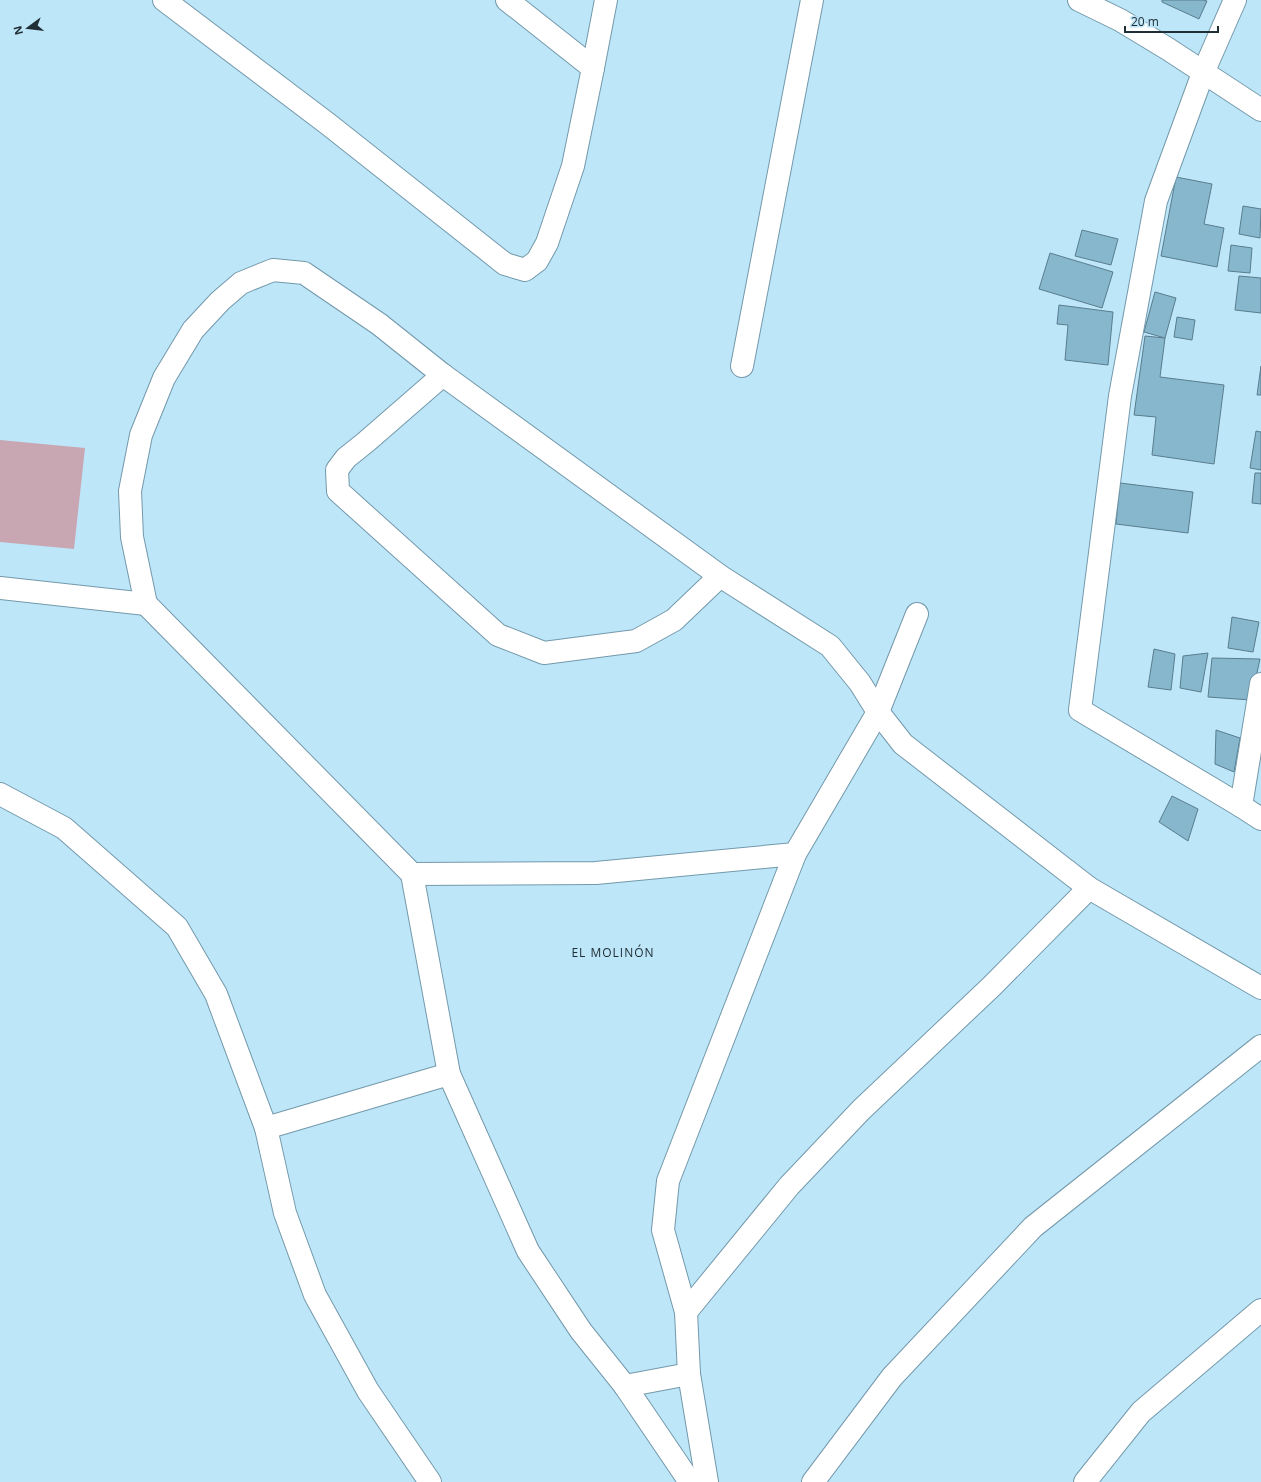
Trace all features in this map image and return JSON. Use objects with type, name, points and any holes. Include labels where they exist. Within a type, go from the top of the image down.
[{"type":"street","points":[[164,0],[328,124],[505,264],[525,270],[537,261],[547,243],[573,166],[606,0]]},
{"type":"street","points":[[507,0],[593,68]]},
{"type":"street","points":[[742,366],[812,0]]},
{"type":"street","points":[[1079,0],[1120,20],[1261,110]]},
{"type":"street","points":[[1235,0],[1203,73],[1156,201],[1120,396],[1080,710],[1261,819]]},
{"type":"street","points":[[690,1482],[625,1386],[581,1331],[528,1251],[448,1074],[412,874],[146,604],[132,537],[130,491],[141,435],[164,378],[193,330],[220,301],[241,284],[273,270],[304,273],[380,324],[443,375],[720,576],[830,646],[860,683],[878,712],[903,744],[1090,888],[1261,988]]},
{"type":"street","points":[[443,375],[346,458],[337,470],[338,491],[498,635],[544,654],[636,641],[674,620],[720,576]]},
{"type":"street","points":[[0,588],[146,604]]},
{"type":"street","points":[[707,1482],[688,1374],[686,1312],[663,1230],[668,1181],[795,854],[878,712],[917,614]]},
{"type":"street","points":[[1241,806],[1261,684]]},
{"type":"street","points":[[0,794],[64,828],[177,927],[216,994],[266,1128],[285,1213],[315,1295],[368,1391],[430,1482]]},
{"type":"street","points":[[412,874],[596,873],[795,854]]},
{"type":"street","points":[[686,1312],[789,1186],[862,1110],[992,986],[1090,888]]},
{"type":"street","points":[[813,1482],[892,1377],[1033,1227],[1261,1046]]},
{"type":"street","points":[[266,1128],[448,1074]]},
{"type":"street","points":[[1085,1482],[1141,1412],[1261,1310]]},
{"type":"street","points":[[625,1386],[688,1374]]},
{"type":"shaded area","points":[[0,440],[85,448],[74,549],[0,542]]},
{"type":"building","points":[[1162,0],[1207,1],[1199,19],[1162,2]]},
{"type":"building","points":[[1176,177],[1212,184],[1204,224],[1224,228],[1217,267],[1161,256]]},
{"type":"building","points":[[1243,206],[1261,209],[1260,238],[1239,234]]},
{"type":"building","points":[[1082,230],[1118,239],[1111,265],[1075,256]]},
{"type":"building","points":[[1231,245],[1252,248],[1250,273],[1228,271]]},
{"type":"building","points":[[1050,253],[1113,272],[1102,308],[1039,289]]},
{"type":"building","points":[[1239,276],[1261,278],[1261,313],[1235,310]]},
{"type":"building","points":[[1155,292],[1176,298],[1165,338],[1144,332]]},
{"type":"building","points":[[1059,305],[1113,312],[1108,365],[1065,360],[1068,325],[1057,324]]},
{"type":"building","points":[[1177,317],[1195,320],[1192,340],[1174,337]]},
{"type":"building","points":[[1145,336],[1165,338],[1160,377],[1224,385],[1214,464],[1152,455],[1156,417],[1134,415]]},
{"type":"building","points":[[1261,366],[1261,395],[1257,395]]},
{"type":"building","points":[[1256,431],[1261,432],[1261,470],[1250,468]]},
{"type":"building","points":[[1255,473],[1261,473],[1261,504],[1252,503]]},
{"type":"building","points":[[1120,483],[1193,492],[1188,533],[1116,524]]},
{"type":"building","points":[[1232,617],[1259,622],[1253,652],[1228,648]]},
{"type":"building","points":[[1154,649],[1175,654],[1171,690],[1148,687]]},
{"type":"building","points":[[1208,653],[1201,692],[1180,688],[1183,656]]},
{"type":"building","points":[[1212,658],[1260,659],[1251,700],[1208,697]]},
{"type":"building","points":[[1216,730],[1240,738],[1234,772],[1215,764]]},
{"type":"building","points":[[1172,796],[1198,809],[1188,841],[1159,822]]},
{"type":"district","name":"EL MOLINÓN","points":[[613,952]]}]
